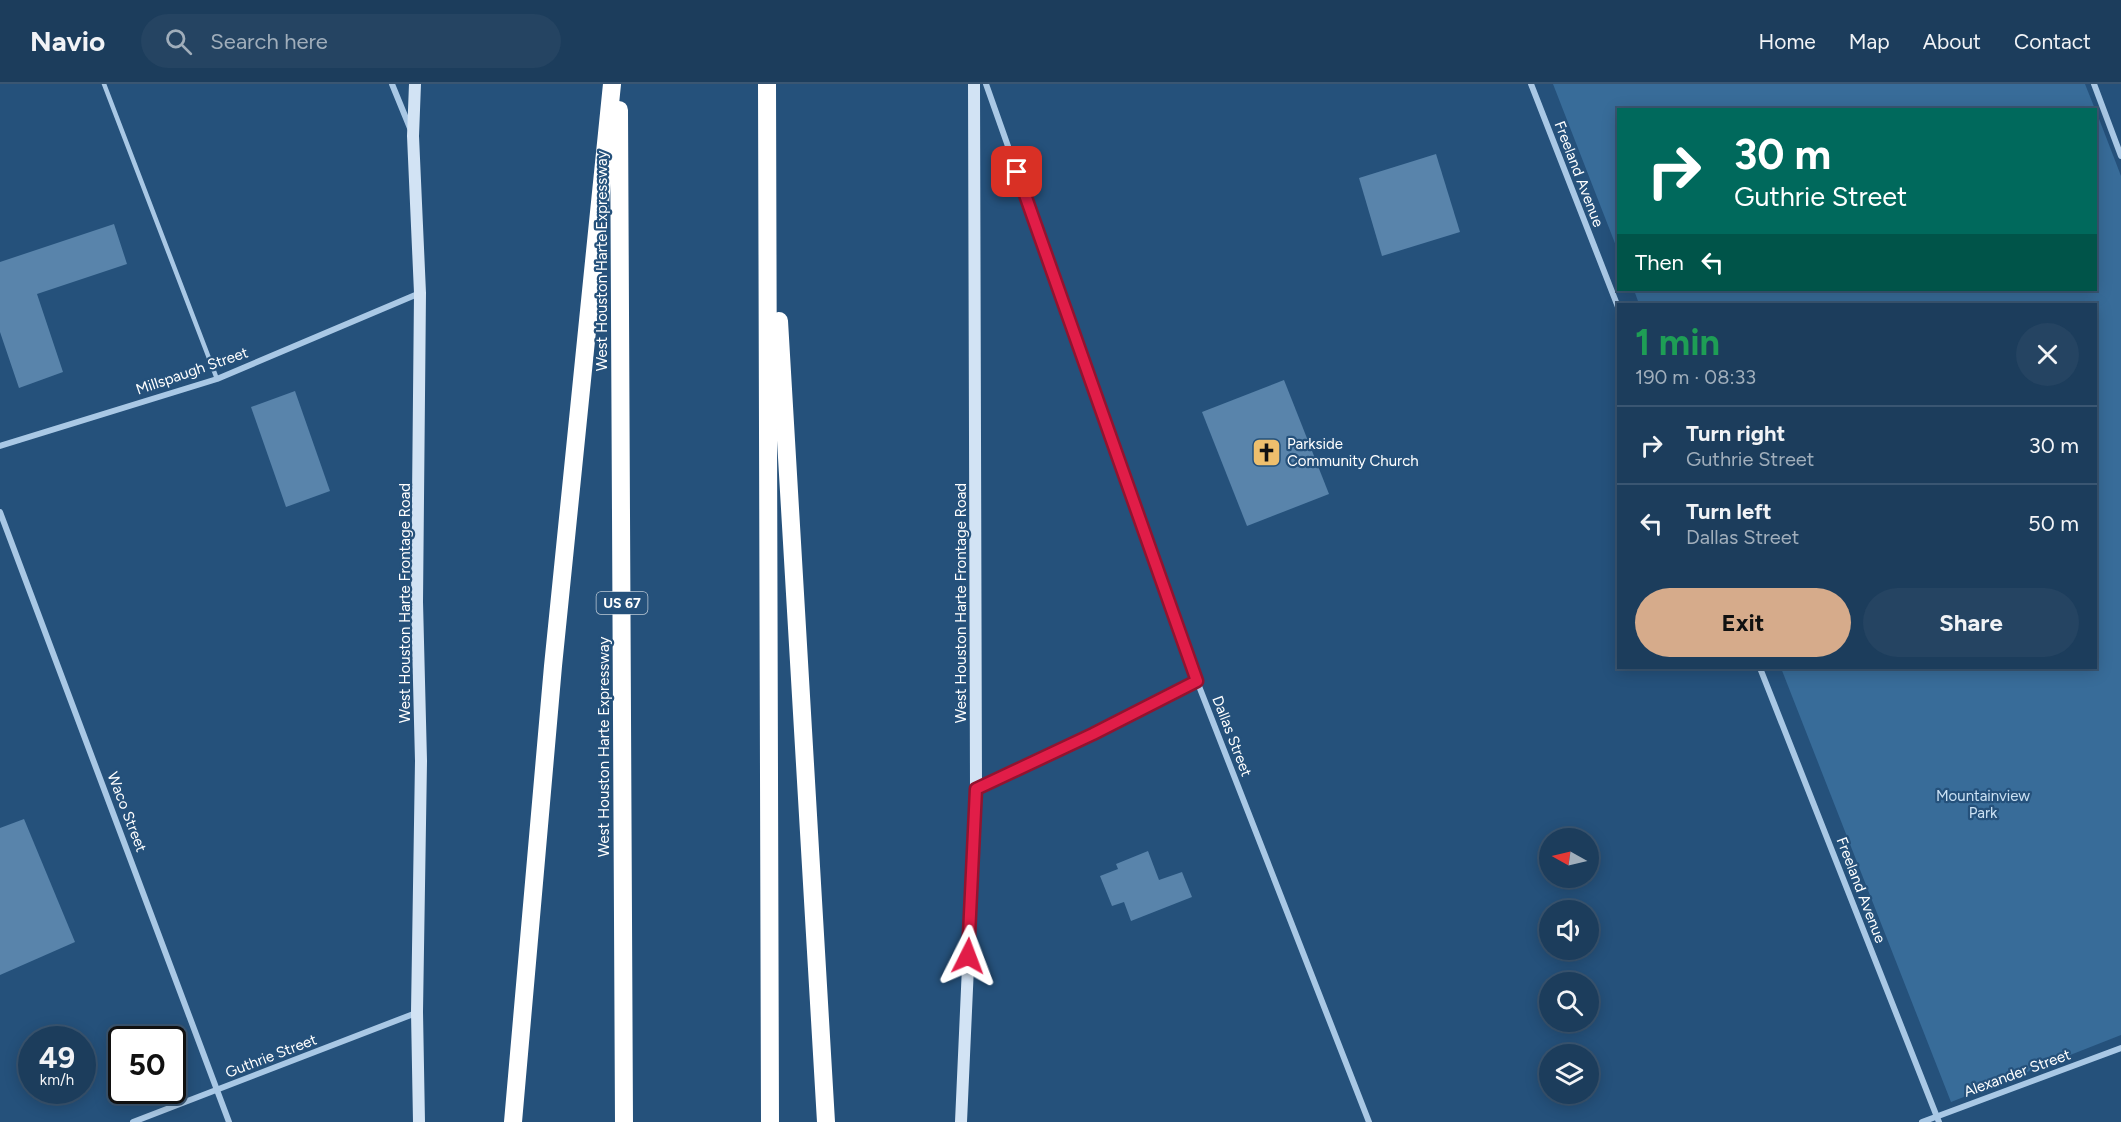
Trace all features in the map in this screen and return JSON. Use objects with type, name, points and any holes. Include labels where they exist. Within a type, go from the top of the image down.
[{"type":"highway","points":[[513,1122],[553,666],[612,84]]},
{"type":"highway","name":"West Houston Harte Expressway","points":[[619,84],[624,1122]]},
{"type":"highway","points":[[767,84],[770,1122]]},
{"type":"highway","points":[[767,114],[826,1122]]},
{"type":"main road","name":"West Houston Harte Frontage Road","points":[[415,84],[413,136],[420,293],[417,602],[422,761],[417,1012],[419,1122]]},
{"type":"main road","name":"West Houston Harte Frontage Road","points":[[961,1122],[976,789],[974,84]]},
{"type":"street","points":[[392,84],[413,136]]},
{"type":"street","name":"Dallas Street","points":[[986,84],[1197,681],[1369,1122]]},
{"type":"street","name":"Freeland Avenue","points":[[1531,84],[1617,304]]},
{"type":"street","points":[[2094,84],[2121,156]]},
{"type":"street","name":"Millspaugh Street","points":[[0,446],[217,379],[420,293]]},
{"type":"street","name":"Waco Street","points":[[0,512],[230,1122]]},
{"type":"street","name":"Freeland Avenue","points":[[1760,669],[1938,1119]]},
{"type":"street","points":[[976,789],[1093,734],[1197,681]]},
{"type":"street","name":"Guthrie Street","points":[[133,1122],[417,1012]]},
{"type":"street","name":"Alexander Street","points":[[1922,1122],[1938,1119],[2121,1048]]},
{"type":"lane","points":[[104,84],[217,379]]},
{"type":"green space","points":[[1553,84],[2085,84],[2095,108],[1617,108],[1617,248]]},
{"type":"green space","name":"Mountainview Park","points":[[2097,114],[2121,176],[2121,1035],[1951,1102],[1781,669],[2097,669],[2097,303],[1639,303],[1634,291],[2097,291]]},
{"type":"building","points":[[1436,154],[1460,232],[1382,256],[1359,178]]},
{"type":"building","points":[[114,224],[127,264],[37,294],[63,372],[19,388],[0,332],[0,262]]},
{"type":"building","name":"Parkside Community Church","points":[[1284,380],[1329,494],[1247,526],[1202,412]]},
{"type":"building","points":[[295,391],[330,491],[286,507],[251,407]]},
{"type":"building","points":[[24,819],[75,942],[0,975],[0,828]]},
{"type":"building","points":[[1148,851],[1159,880],[1182,872],[1192,897],[1131,921],[1124,902],[1112,906],[1100,876],[1118,869],[1116,864]]},
{"type":"place","name":"Parkside Community Church","points":[[1266,453]]},
{"type":"route","points":[[968,956],[976,789],[1093,734],[1197,681],[1017,172]]}]
